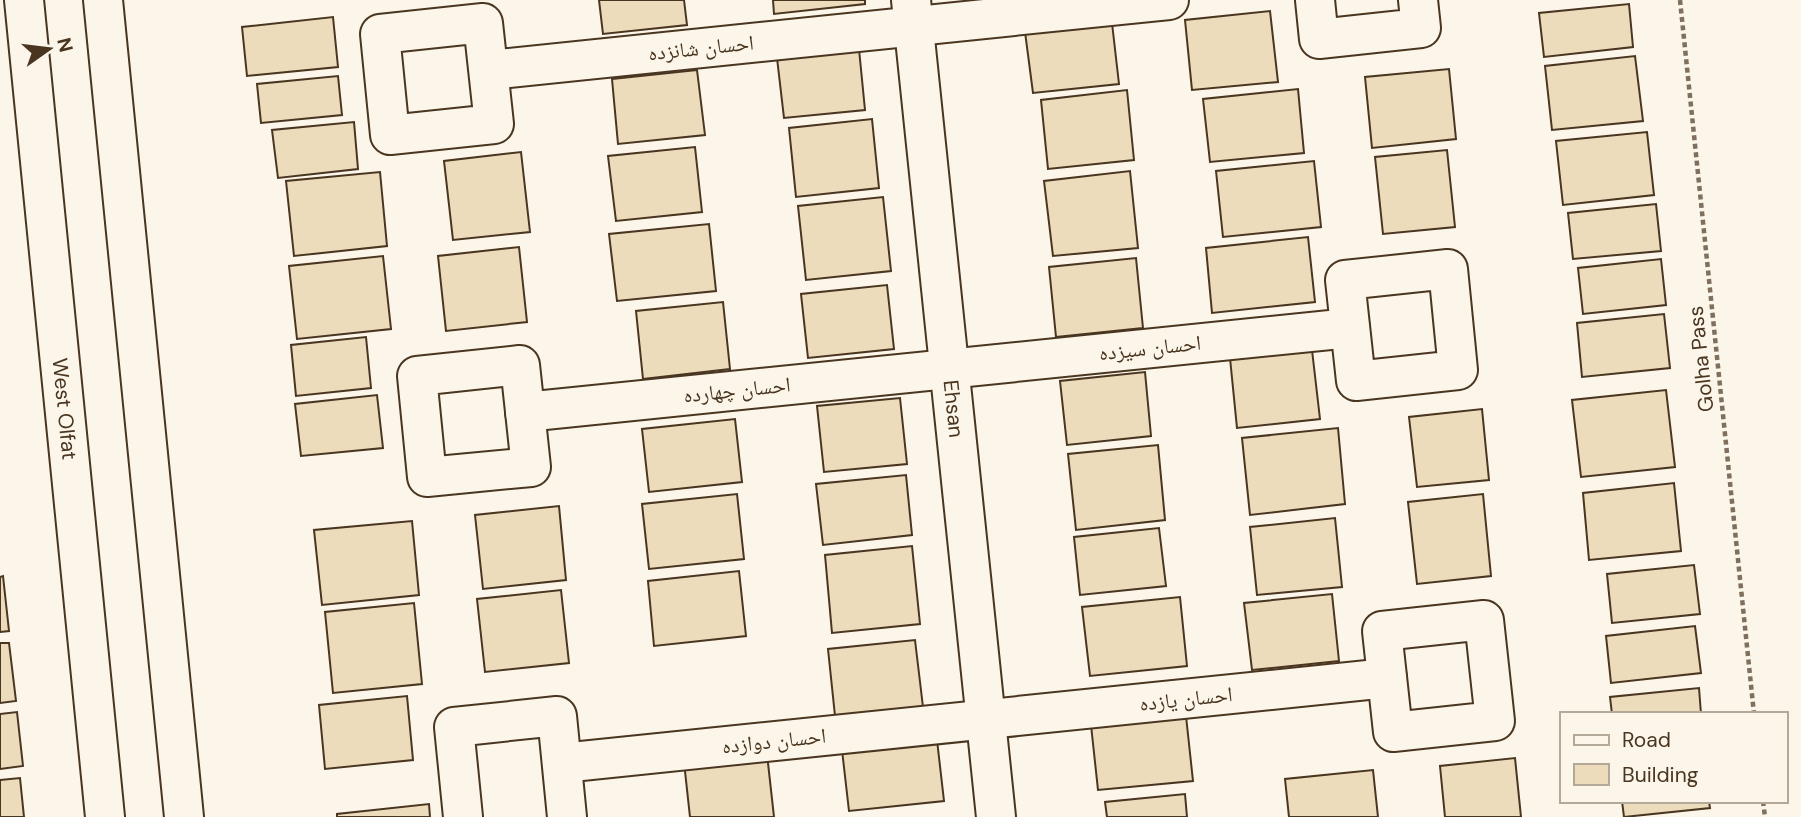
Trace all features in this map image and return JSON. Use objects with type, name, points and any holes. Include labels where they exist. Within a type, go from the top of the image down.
[{"type":"street","name":"West Olfat","points":[[24,0],[105,817]]},
{"type":"street","points":[[103,0],[184,817]]},
{"type":"street","name":"احسان شانزده","points":[[489,70],[913,13],[1169,0]]},
{"type":"street","points":[[1315,0],[1319,39],[1421,29],[1418,0]]},
{"type":"street","name":"Ehsan","points":[[913,13],[996,817]]},
{"type":"street","name":"احسان سیزده","points":[[950,369],[1350,328]]},
{"type":"street","name":"احسان چهارده","points":[[525,412],[950,369]]},
{"type":"street","name":"احسان یازده","points":[[986,719],[1387,678]]},
{"type":"street","points":[[463,817],[454,727],[557,716],[568,817]]},
{"type":"street","name":"احسان دوازده","points":[[562,763],[986,719]]},
{"type":"path","name":"Golha Pass","points":[[1679,0],[1754,712]]},
{"type":"building","points":[[599,0],[684,0],[687,25],[603,34]]},
{"type":"building","points":[[773,0],[865,0],[865,4],[774,14]]},
{"type":"building","points":[[1629,4],[1633,47],[1544,57],[1539,13]]},
{"type":"building","points":[[1270,11],[1278,82],[1192,90],[1185,20]]},
{"type":"building","points":[[333,17],[338,67],[247,76],[242,27]]},
{"type":"building","points":[[1112,23],[1119,84],[1033,93],[1025,32]]},
{"type":"building","points":[[859,49],[865,110],[784,118],[777,58]]},
{"type":"building","points":[[1635,56],[1643,121],[1552,130],[1545,66]]},
{"type":"building","points":[[1449,69],[1456,139],[1372,148],[1365,77]]},
{"type":"building","points":[[697,70],[705,135],[618,144],[612,79]]},
{"type":"building","points":[[338,76],[342,115],[261,123],[257,84]]},
{"type":"building","points":[[1298,89],[1304,153],[1210,162],[1203,99]]},
{"type":"building","points":[[1127,90],[1134,160],[1048,169],[1041,100]]},
{"type":"building","points":[[872,119],[879,188],[796,197],[789,128]]},
{"type":"building","points":[[354,122],[358,169],[278,178],[272,130]]},
{"type":"building","points":[[1647,132],[1654,195],[1563,205],[1556,141]]},
{"type":"building","points":[[695,147],[702,212],[616,221],[608,156]]},
{"type":"building","points":[[1447,150],[1455,227],[1383,234],[1375,157]]},
{"type":"building","points":[[521,152],[530,232],[453,240],[444,161]]},
{"type":"building","points":[[1314,161],[1321,227],[1223,237],[1216,171]]},
{"type":"building","points":[[1130,171],[1138,248],[1053,256],[1044,181]]},
{"type":"building","points":[[380,172],[387,246],[294,256],[286,181]]},
{"type":"building","points":[[883,197],[891,271],[806,280],[798,206]]},
{"type":"building","points":[[1656,204],[1661,251],[1573,259],[1568,213]]},
{"type":"building","points":[[709,224],[716,291],[617,301],[609,234]]},
{"type":"building","points":[[1308,237],[1315,302],[1212,313],[1206,248]]},
{"type":"building","points":[[519,247],[527,322],[446,331],[438,256]]},
{"type":"building","points":[[383,256],[391,329],[297,339],[289,266]]},
{"type":"building","points":[[1136,258],[1143,328],[1056,337],[1049,267]]},
{"type":"building","points":[[1661,259],[1666,305],[1583,314],[1578,268]]},
{"type":"building","points":[[887,285],[894,349],[808,358],[801,294]]},
{"type":"building","points":[[723,302],[730,369],[643,379],[636,311]]},
{"type":"building","points":[[1664,314],[1670,368],[1582,377],[1577,323]]},
{"type":"building","points":[[366,337],[371,388],[296,396],[291,345]]},
{"type":"building","points":[[1312,350],[1320,419],[1237,428],[1230,358]]},
{"type":"building","points":[[1145,372],[1151,436],[1067,445],[1060,381]]},
{"type":"building","points":[[1666,390],[1675,467],[1581,477],[1572,400]]},
{"type":"building","points":[[377,395],[383,448],[301,456],[295,404]]},
{"type":"building","points":[[900,398],[907,464],[824,472],[817,406]]},
{"type":"building","points":[[1482,409],[1489,480],[1417,487],[1409,417]]},
{"type":"building","points":[[735,419],[742,482],[649,492],[642,429]]},
{"type":"building","points":[[1338,428],[1345,504],[1250,515],[1242,438]]},
{"type":"building","points":[[1158,445],[1165,520],[1076,530],[1068,454]]},
{"type":"building","points":[[906,475],[912,535],[823,545],[816,484]]},
{"type":"building","points":[[1674,483],[1681,551],[1589,560],[1583,493]]},
{"type":"building","points":[[737,494],[744,559],[649,569],[642,504]]},
{"type":"building","points":[[1483,494],[1491,576],[1417,584],[1408,502]]},
{"type":"building","points":[[559,506],[566,580],[483,589],[475,515]]},
{"type":"building","points":[[1335,518],[1342,587],[1257,595],[1250,527]]},
{"type":"building","points":[[412,521],[419,595],[322,605],[314,530]]},
{"type":"building","points":[[1159,528],[1166,586],[1080,595],[1074,537]]},
{"type":"building","points":[[912,546],[920,624],[832,633],[825,555]]},
{"type":"building","points":[[1694,565],[1700,614],[1612,623],[1607,574]]},
{"type":"building","points":[[739,571],[746,636],[654,646],[648,581]]},
{"type":"building","points":[[3,576],[9,631],[0,632],[0,577]]},
{"type":"building","points":[[561,590],[569,663],[485,672],[477,599]]},
{"type":"building","points":[[1332,594],[1339,661],[1252,670],[1244,603]]},
{"type":"building","points":[[1180,597],[1187,666],[1090,676],[1082,607]]},
{"type":"building","points":[[414,603],[422,684],[333,693],[325,612]]},
{"type":"building","points":[[1695,626],[1701,673],[1611,683],[1606,636]]},
{"type":"building","points":[[915,640],[923,707],[835,716],[828,649]]},
{"type":"building","points":[[0,643],[9,643],[16,701],[0,703]]},
{"type":"building","points":[[1699,688],[1701,712],[1612,712],[1610,697]]},
{"type":"building","points":[[407,696],[413,760],[325,769],[319,705]]},
{"type":"building","points":[[17,712],[23,766],[0,769],[0,714]]},
{"type":"building","points":[[1186,716],[1193,781],[1098,790],[1091,725]]},
{"type":"building","points":[[937,740],[944,801],[849,811],[842,750]]},
{"type":"building","points":[[767,754],[774,817],[690,817],[684,762]]},
{"type":"building","points":[[1515,758],[1521,817],[1445,817],[1440,766]]},
{"type":"building","points":[[1373,770],[1378,817],[1289,817],[1285,779]]},
{"type":"building","points":[[20,778],[24,817],[0,817],[0,780]]},
{"type":"building","points":[[1185,794],[1187,817],[1107,817],[1105,802]]},
{"type":"building","points":[[1622,803],[1709,803],[1710,808],[1624,817]]},
{"type":"building","points":[[429,804],[430,817],[337,817],[337,814]]}]
